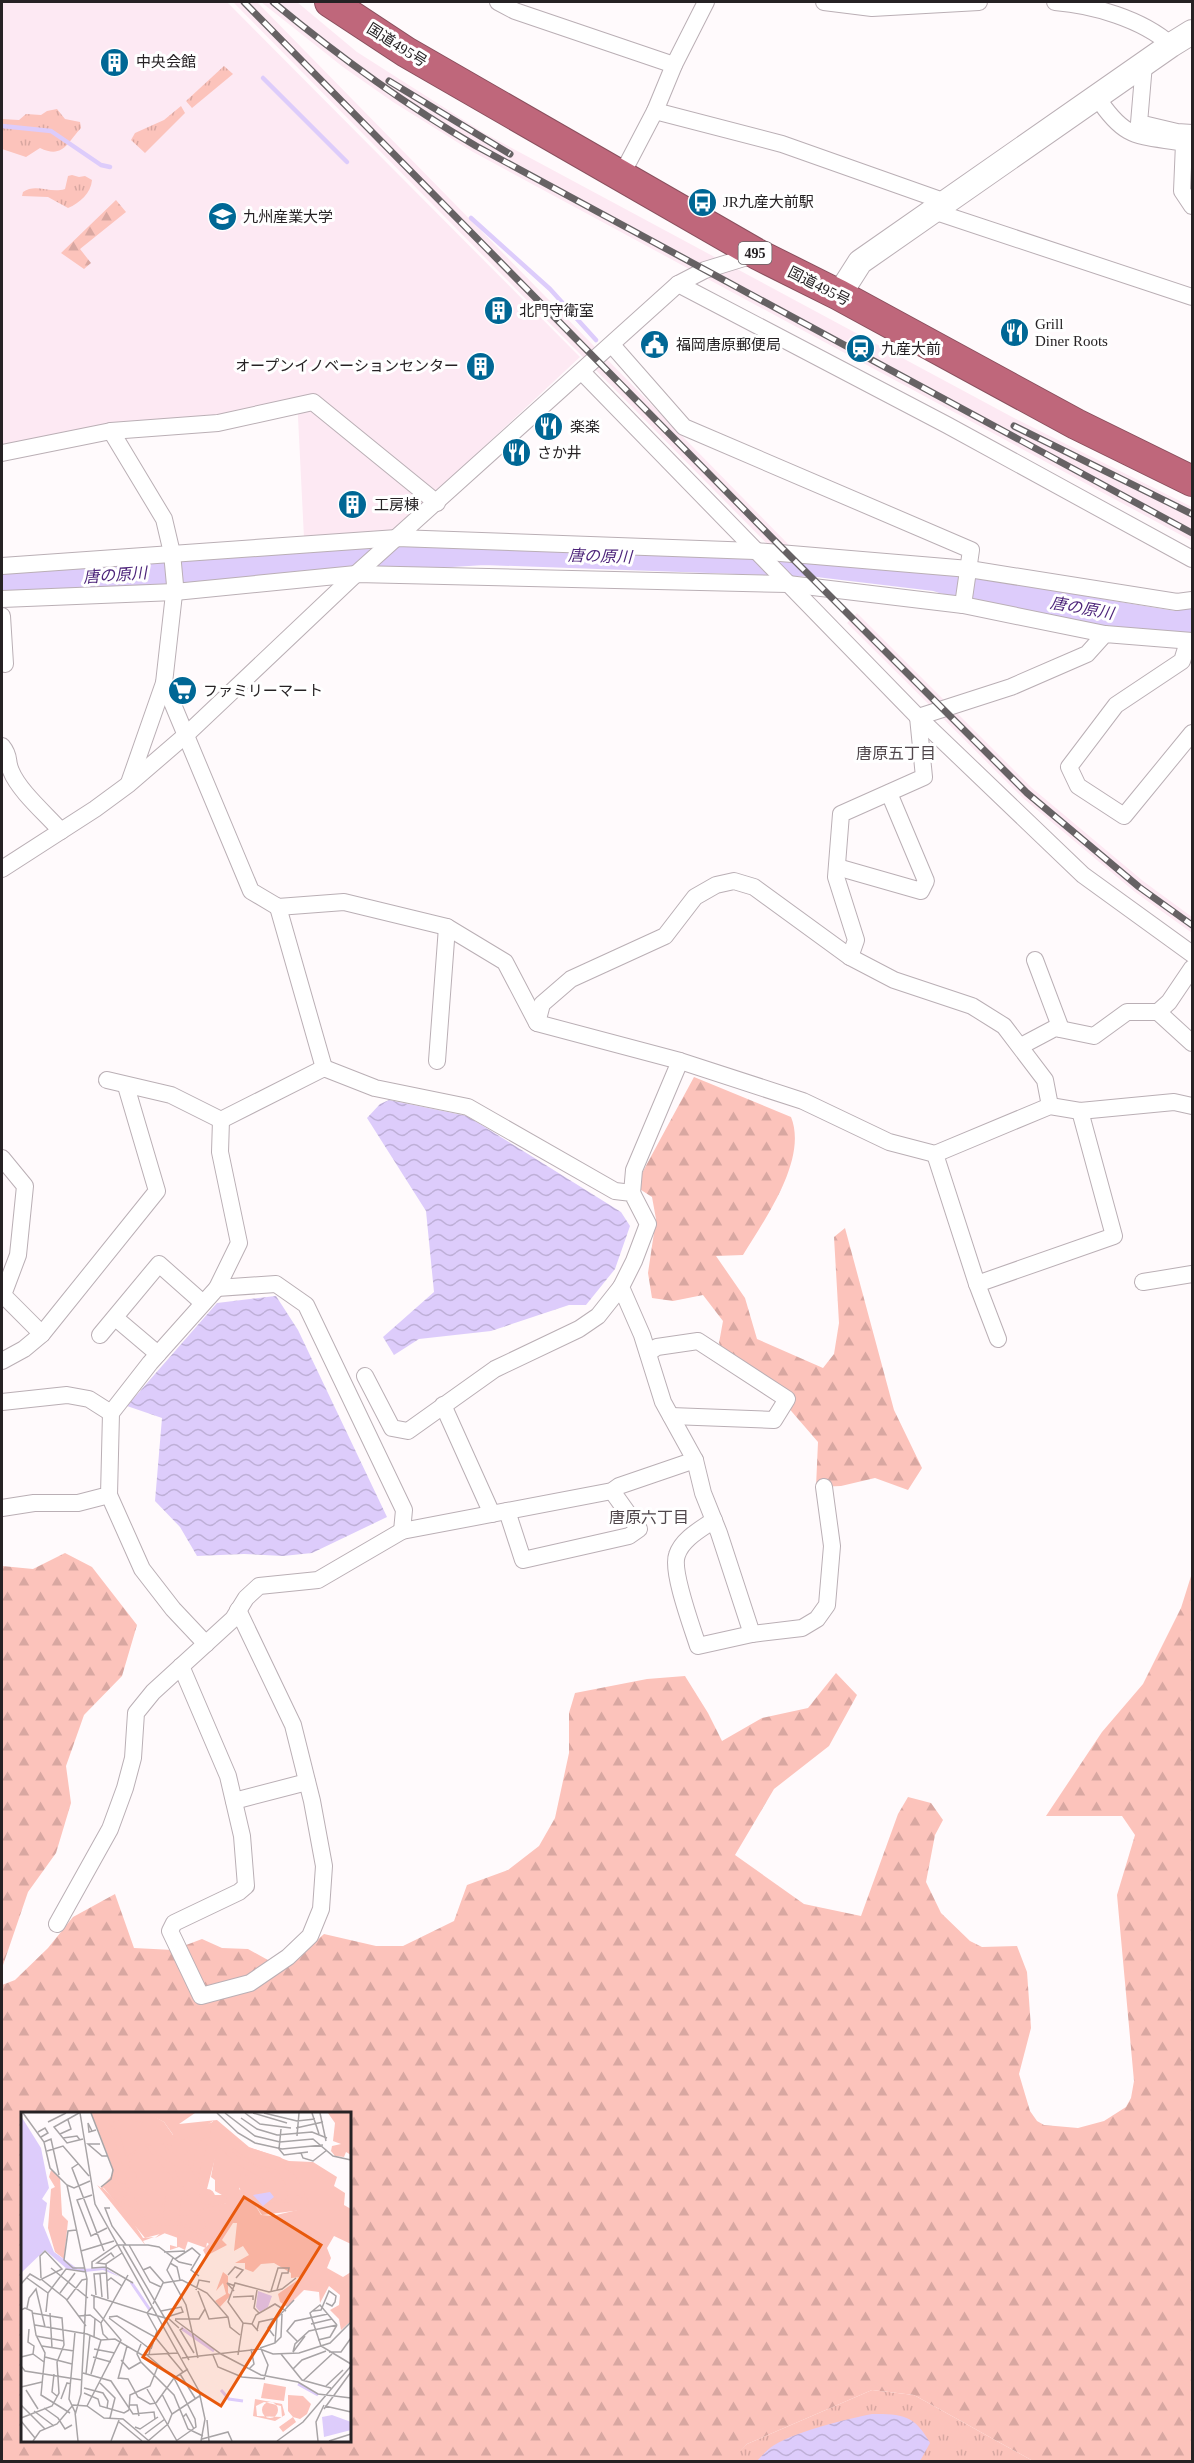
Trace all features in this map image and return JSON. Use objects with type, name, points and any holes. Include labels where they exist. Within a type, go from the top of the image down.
[{"type":"highway","name":"国道495号","points":[[330,2],[406,52],[757,254],[838,295],[1076,424],[1192,481]]},
{"type":"street","points":[[498,2],[515,11],[674,65]]},
{"type":"street","points":[[621,176],[655,111],[674,65],[706,2]]},
{"type":"street","points":[[824,2],[872,8],[979,2]]},
{"type":"street","points":[[1055,2],[1072,3],[1127,20],[1161,36],[1171,45]]},
{"type":"street","points":[[838,295],[860,262],[1192,32]]},
{"type":"street","points":[[1144,64],[1139,123],[1192,133]]},
{"type":"street","points":[[1097,97],[1111,119],[1131,134],[1184,143],[1182,191],[1192,206]]},
{"type":"street","points":[[655,111],[782,144],[940,207],[1192,297]]},
{"type":"street","points":[[2,869],[95,809],[129,784],[187,734],[359,571],[678,284],[705,270],[757,254]]},
{"type":"street","points":[[678,284],[947,425],[1192,559]]},
{"type":"street","points":[[612,345],[684,426],[971,550],[963,602]]},
{"type":"street","points":[[582,372],[918,717],[1083,875],[1192,954]]},
{"type":"street","points":[[2,453],[111,431],[218,423],[313,402],[436,503]]},
{"type":"street","points":[[111,431],[164,519],[173,558],[175,588],[164,683],[129,784]]},
{"type":"street","points":[[2,566],[173,558],[393,541],[758,553],[968,573],[1177,602],[1192,600]]},
{"type":"street","points":[[2,599],[175,588],[359,571],[784,581],[963,602],[1105,634],[1190,642],[1182,661],[1116,705],[1069,767],[1078,786],[1124,816],[1192,733]]},
{"type":"street","points":[[2,616],[5,664]]},
{"type":"street","points":[[918,717],[1011,687],[1087,654],[1105,634]]},
{"type":"street","points":[[164,683],[251,891],[278,907],[344,902],[447,927],[505,963],[537,1023],[680,1061],[803,1101],[889,1142],[935,1154],[1050,1106],[1080,1111],[1174,1102],[1192,1106]]},
{"type":"street","points":[[850,957],[856,940],[836,877],[841,814],[924,777],[918,717]]},
{"type":"street","points":[[2,746],[9,754],[10,771],[60,831]]},
{"type":"street","points":[[837,867],[921,891],[926,881],[889,793]]},
{"type":"street","points":[[537,1023],[542,1004],[571,979],[665,936],[695,897],[716,885],[734,881],[754,888],[850,957],[894,980],[972,1006],[1004,1026],[1045,1080],[1050,1106]]},
{"type":"street","points":[[278,907],[324,1068]]},
{"type":"street","points":[[437,1061],[447,927]]},
{"type":"street","points":[[1035,960],[1061,1029]]},
{"type":"street","points":[[1021,1046],[1055,1028],[1094,1036],[1127,1012],[1158,1012],[1169,1002],[1192,968]]},
{"type":"street","points":[[1158,1012],[1192,1043]]},
{"type":"street","points":[[365,1376],[392,1428],[408,1431],[495,1370],[579,1329],[598,1316],[621,1287],[648,1224],[632,1192],[634,1170],[680,1061]]},
{"type":"street","points":[[221,1120],[324,1068],[375,1088],[468,1107],[615,1191],[632,1192]]},
{"type":"street","points":[[107,1080],[171,1095],[221,1120]]},
{"type":"street","points":[[2,1361],[24,1349],[42,1334],[157,1191],[126,1086]]},
{"type":"street","points":[[977,1284],[1114,1236],[1080,1111]]},
{"type":"street","points":[[206,1644],[173,1609],[142,1569],[109,1495],[111,1413],[158,1354],[217,1288],[239,1243],[220,1152],[221,1120]]},
{"type":"street","points":[[935,1154],[977,1284],[998,1339]]},
{"type":"street","points":[[2,1158],[25,1186],[18,1255],[3,1295],[42,1334]]},
{"type":"street","points":[[100,1335],[159,1264],[203,1303]]},
{"type":"street","points":[[1143,1282],[1192,1274]]},
{"type":"street","points":[[217,1288],[276,1284],[306,1305],[404,1510],[402,1531]]},
{"type":"street","points":[[621,1287],[648,1353],[663,1402],[695,1460],[752,1634]]},
{"type":"street","points":[[119,1321],[158,1354]]},
{"type":"street","points":[[648,1353],[657,1347],[698,1341],[787,1399],[774,1420],[671,1416]]},
{"type":"street","points":[[2,1402],[67,1395],[89,1399],[111,1413]]},
{"type":"street","points":[[443,1405],[500,1512],[522,1560],[629,1536],[639,1529],[612,1491]]},
{"type":"street","points":[[57,1924],[110,1829],[133,1758],[136,1713],[181,1666],[232,1619],[246,1598],[259,1586],[318,1580],[402,1531],[612,1491],[619,1486],[695,1460]]},
{"type":"street","points":[[714,1520],[688,1539],[677,1554],[675,1570],[698,1646],[752,1634],[801,1628],[817,1619],[827,1605],[832,1546],[824,1487]]},
{"type":"street","points":[[2,1508],[34,1503],[78,1503],[109,1495]]},
{"type":"street","points":[[181,1666],[228,1776],[242,1836],[246,1886],[174,1923],[171,1927],[201,1996],[250,1983],[288,1957],[310,1936],[321,1908],[324,1866],[293,1725],[238,1610]]},
{"type":"street","points":[[234,1801],[307,1782]]},
{"type":"shaded area","name":"九州産業大学","points":[[2,2],[227,2],[580,357],[395,530],[304,538],[297,397],[215,415],[2,447]]},
{"type":"shaded area","points":[[233,2],[257,2],[789,545],[778,555]]},
{"type":"shaded area","points":[[261,2],[297,2],[357,52],[484,133],[1014,418],[1192,507],[1192,541],[473,152],[393,102],[343,67]]},
{"type":"shaded area","points":[[857,613],[1032,788],[1143,881],[1192,917],[1192,933],[1135,892],[1023,798],[847,623]]},
{"type":"green space","points":[[224,66],[233,74],[192,108],[186,101]]},
{"type":"green space","points":[[181,106],[185,113],[145,153],[131,140],[135,133],[164,120]]},
{"type":"green space","points":[[57,109],[65,119],[80,122],[81,128],[64,148],[54,152],[40,148],[26,157],[2,149],[2,119],[19,120],[26,114],[41,115]]},
{"type":"green space","points":[[68,176],[85,176],[92,180],[90,189],[84,197],[68,208],[48,197],[22,196],[23,192],[33,188],[65,189]]},
{"type":"green space","points":[[116,200],[126,212],[80,249],[91,263],[84,269],[61,253]]},
{"type":"green space","points":[[694,1077],[791,1117],[795,1134],[794,1151],[782,1188],[772,1207],[743,1255],[716,1256],[745,1298],[757,1339],[823,1368],[834,1354],[839,1323],[834,1237],[845,1228],[894,1410],[922,1468],[908,1490],[875,1478],[841,1486],[816,1487],[818,1442],[760,1375],[733,1370],[719,1343],[723,1321],[703,1295],[673,1301],[652,1298],[648,1273],[656,1219],[652,1197],[635,1186]]},
{"type":"green space","points":[[65,1553],[92,1567],[137,1625],[122,1676],[84,1715],[66,1766],[71,1803],[56,1853],[28,1892],[2,1968],[2,1566],[33,1569]]},
{"type":"green space","points":[[1192,1573],[1192,2461],[1033,2461],[914,2395],[872,2390],[747,2444],[731,2461],[2,2462],[2,1985],[15,1980],[48,1948],[73,1917],[115,1894],[134,1948],[173,1950],[202,1939],[222,1948],[248,1949],[284,1969],[324,1934],[376,1946],[403,1946],[454,1921],[467,1885],[508,1870],[539,1846],[555,1818],[569,1753],[569,1713],[575,1693],[647,1679],[685,1676],[722,1741],[762,1718],[808,1708],[836,1673],[857,1695],[829,1746],[774,1789],[735,1855],[804,1904],[861,1916],[898,1814],[908,1797],[931,1803],[943,1820],[935,1835],[926,1882],[941,1913],[970,1941],[982,1947],[1017,1946],[1027,1972],[1031,2028],[1019,2074],[1030,2111],[1037,2121],[1044,2125],[1078,2128],[1104,2121],[1126,2107],[1131,2098],[1134,2081],[1117,1895],[1135,1835],[1122,1816],[1046,1816],[1102,1732],[1143,1684],[1181,1608]]},
{"type":"green space","points":[[872,2390],[914,2395],[1033,2461],[728,2462],[747,2444]]},
{"type":"water","points":[[389,1100],[467,1116],[621,1212],[630,1226],[615,1269],[586,1305],[569,1305],[491,1331],[419,1339],[394,1355],[383,1337],[434,1292],[426,1211],[367,1118],[380,1104]]},
{"type":"water","points":[[276,1296],[298,1330],[387,1517],[312,1553],[283,1556],[244,1554],[197,1556],[180,1527],[155,1501],[162,1418],[127,1406],[217,1303]]},
{"type":"water","points":[[872,2414],[900,2416],[919,2427],[930,2443],[920,2461],[757,2461],[770,2448],[790,2437]]},
{"type":"waterway","points":[[263,78],[347,162]]},
{"type":"waterway","points":[[2,126],[51,131],[101,165],[110,167]]},
{"type":"waterway","points":[[471,218],[550,289],[596,340]]},
{"type":"waterway","name":"唐の原川","points":[[2,582],[484,552],[818,564],[935,578],[1064,605],[1175,624],[1192,618]]},
{"type":"railway","points":[[244,2],[1027,793],[1139,887],[1192,925]]},
{"type":"railway","points":[[273,2],[372,78],[476,146],[1192,533]]},
{"type":"railway","points":[[389,81],[510,154]]},
{"type":"railway","points":[[1014,426],[1192,514]]},
{"type":"place","name":"中央会館","points":[[115,62]]},
{"type":"place","name":"JR九産大前駅","points":[[702,202]]},
{"type":"place","name":"九州産業大学","points":[[222,217]]},
{"type":"place","name":"北門守衛室","points":[[498,311]]},
{"type":"place","name":"Grill Diner Roots","points":[[1014,333]]},
{"type":"place","name":"福岡唐原郵便局","points":[[655,345]]},
{"type":"place","name":"九産大前","points":[[860,349]]},
{"type":"place","name":"オープンイノベーションセンター","points":[[480,366]]},
{"type":"place","name":"楽楽","points":[[549,427]]},
{"type":"place","name":"さか井","points":[[516,453]]},
{"type":"place","name":"工房棟","points":[[353,505]]},
{"type":"place","name":"ファミリーマート","points":[[182,691]]},
{"type":"district","name":"唐原五丁目","points":[[896,753]]},
{"type":"district","name":"唐原六丁目","points":[[649,1517]]}]
